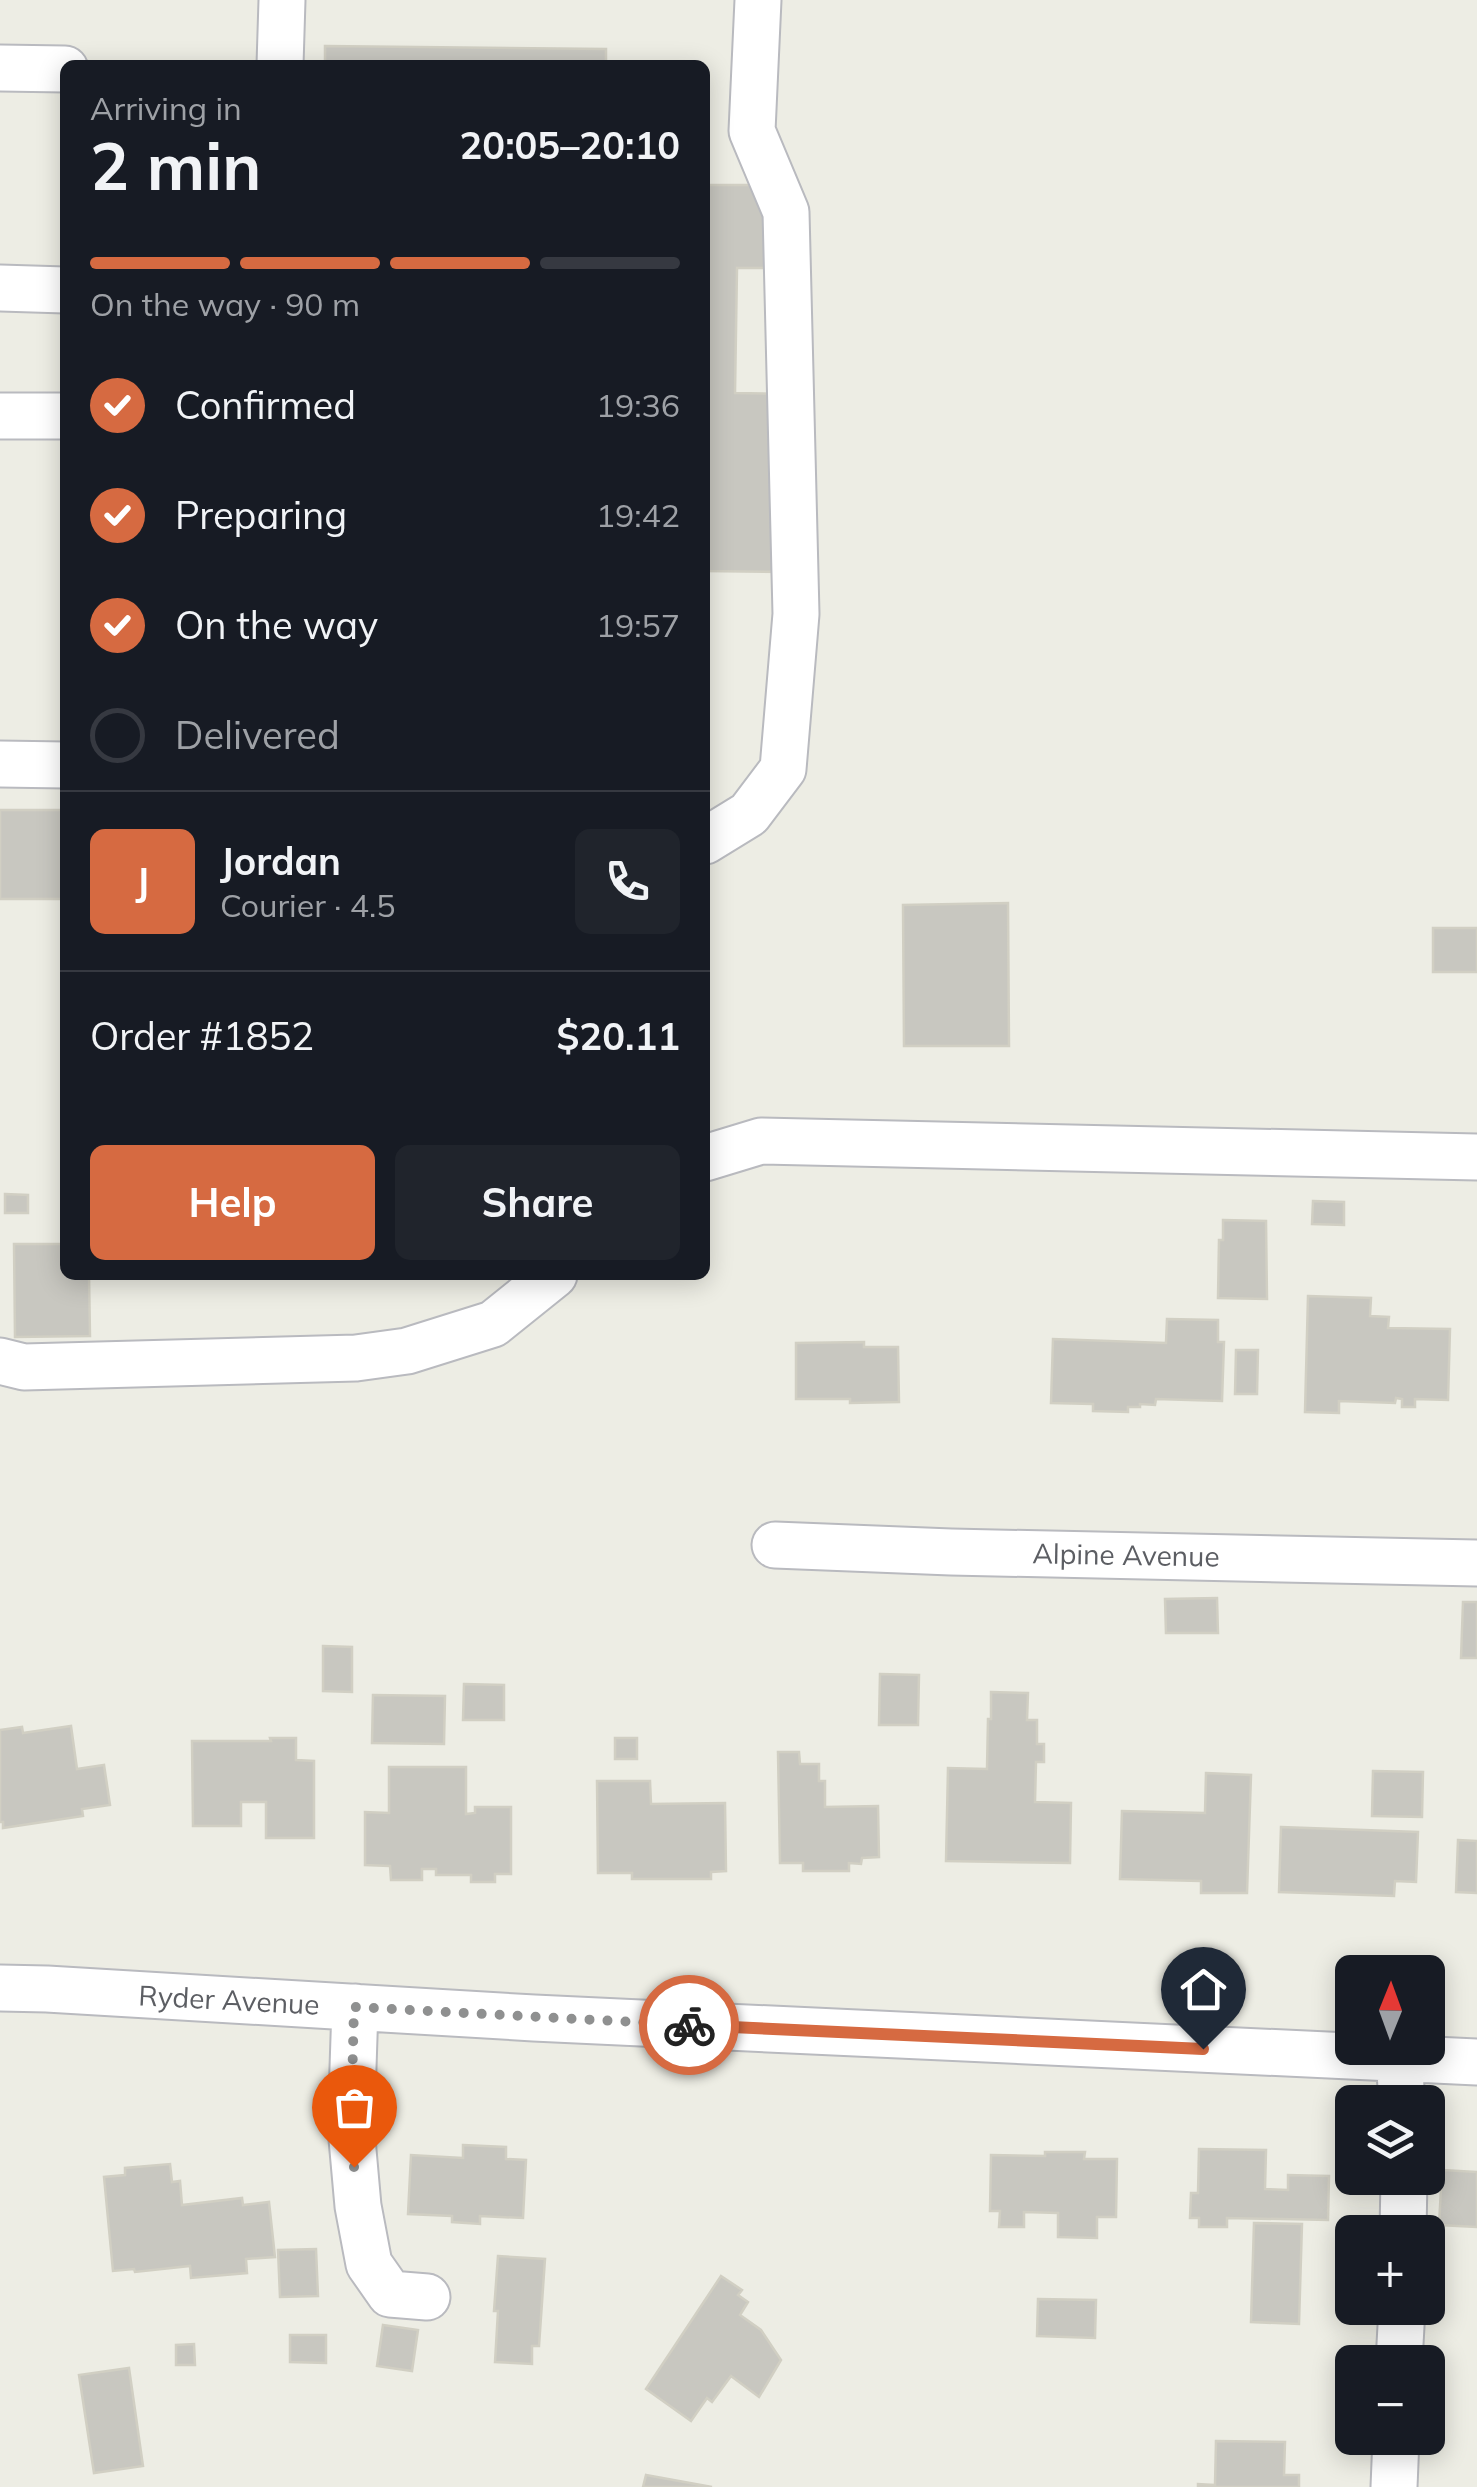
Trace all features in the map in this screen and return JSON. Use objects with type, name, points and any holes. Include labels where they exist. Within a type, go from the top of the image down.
[{"type":"street","points":[[280,60],[282,0]]},
{"type":"street","points":[[710,837],[749,814],[783,769],[796,614],[786,212],[752,131],[758,0]]},
{"type":"street","points":[[0,68],[60,69]]},
{"type":"street","points":[[0,288],[60,290]]},
{"type":"street","points":[[0,416],[60,416]]},
{"type":"street","points":[[0,764],[60,765]]},
{"type":"street","points":[[710,1156],[761,1141],[1477,1158]]},
{"type":"street","points":[[0,1361],[24,1367],[356,1358],[408,1351],[493,1324],[548,1280]]},
{"type":"street","name":"Alpine Avenue","points":[[774,1545],[1477,1562]]},
{"type":"street","name":"Ryder Avenue","points":[[0,1988],[1335,2055]]},
{"type":"street","points":[[354,2007],[351,2128],[358,2206],[369,2264],[390,2294],[427,2296]]},
{"type":"street","name":"Ryder Avenue","points":[[1445,2060],[1477,2062]]},
{"type":"street","points":[[1394,2487],[1395,2455]]},
{"type":"building","points":[[325,46],[606,49],[606,60],[325,60]]},
{"type":"building","points":[[710,185],[768,185],[768,268],[737,268],[735,393],[787,394],[785,572],[710,571]]},
{"type":"building","points":[[0,810],[60,810],[60,899],[0,899]]},
{"type":"building","points":[[1008,903],[1009,1046],[904,1046],[903,905]]},
{"type":"building","points":[[1433,928],[1477,928],[1477,972],[1433,972]]},
{"type":"building","points":[[5,1194],[28,1195],[28,1213],[5,1213]]},
{"type":"building","points":[[1313,1201],[1344,1202],[1344,1225],[1312,1224]]},
{"type":"building","points":[[1223,1220],[1266,1221],[1267,1299],[1218,1298]]},
{"type":"building","points":[[14,1244],[60,1244],[60,1280],[89,1280],[90,1336],[15,1337]]},
{"type":"building","points":[[1308,1296],[1371,1298],[1370,1316],[1389,1317],[1388,1328],[1450,1329],[1448,1400],[1415,1399],[1415,1407],[1402,1407],[1402,1399],[1396,1398],[1395,1403],[1339,1401],[1339,1413],[1305,1412]]},
{"type":"building","points":[[1167,1319],[1218,1320],[1218,1342],[1224,1342],[1222,1401],[1156,1399],[1155,1405],[1128,1407],[1128,1412],[1093,1411],[1093,1404],[1051,1403],[1053,1339],[1166,1343]]},
{"type":"building","points":[[864,1342],[864,1347],[898,1347],[899,1402],[796,1399],[796,1343]]},
{"type":"building","points":[[1236,1350],[1258,1350],[1257,1394],[1235,1394]]},
{"type":"building","points":[[1217,1598],[1218,1633],[1166,1633],[1165,1599]]},
{"type":"building","points":[[1463,1602],[1477,1602],[1477,1658],[1461,1658]]},
{"type":"building","points":[[323,1646],[352,1647],[352,1692],[323,1691]]},
{"type":"building","points":[[880,1674],[919,1675],[918,1725],[879,1725]]},
{"type":"building","points":[[464,1684],[504,1685],[504,1720],[463,1720]]},
{"type":"building","points":[[991,1692],[1028,1693],[1027,1720],[1037,1720],[1037,1744],[1044,1744],[1044,1762],[1036,1762],[1035,1802],[1071,1803],[1070,1863],[946,1861],[948,1768],[987,1769]]},
{"type":"building","points":[[373,1695],[445,1696],[444,1744],[372,1743]]},
{"type":"building","points":[[71,1726],[77,1769],[104,1765],[110,1805],[82,1809],[83,1816],[3,1828],[0,1730],[22,1727],[23,1733]]},
{"type":"building","points":[[270,1738],[296,1738],[296,1760],[314,1761],[314,1838],[266,1838],[266,1802],[241,1802],[241,1826],[193,1826],[192,1741],[271,1741]]},
{"type":"building","points":[[615,1738],[637,1738],[637,1759],[615,1759]]},
{"type":"building","points":[[778,1752],[799,1752],[800,1764],[819,1764],[819,1781],[825,1781],[825,1807],[878,1806],[879,1857],[862,1858],[861,1864],[849,1863],[849,1871],[803,1871],[803,1863],[780,1863]]},
{"type":"building","points":[[389,1767],[466,1767],[466,1814],[475,1813],[475,1807],[511,1807],[511,1874],[495,1874],[495,1882],[471,1882],[471,1875],[436,1875],[436,1869],[422,1869],[422,1880],[391,1880],[390,1866],[365,1865],[365,1812],[389,1813]]},
{"type":"building","points":[[1373,1771],[1423,1772],[1422,1817],[1372,1816]]},
{"type":"building","points":[[1206,1773],[1251,1775],[1247,1893],[1201,1893],[1201,1881],[1120,1879],[1122,1811],[1205,1813]]},
{"type":"building","points":[[597,1781],[650,1781],[651,1804],[725,1803],[726,1871],[711,1872],[711,1879],[632,1879],[632,1873],[598,1873]]},
{"type":"building","points":[[1281,1827],[1418,1832],[1416,1882],[1395,1881],[1394,1896],[1279,1892]]},
{"type":"building","points":[[1458,1840],[1477,1841],[1477,1893],[1456,1892]]},
{"type":"building","points":[[463,2145],[506,2147],[506,2159],[526,2160],[523,2218],[480,2216],[480,2224],[452,2222],[452,2216],[408,2214],[411,2155],[463,2158]]},
{"type":"building","points":[[1199,2149],[1266,2150],[1265,2189],[1288,2190],[1288,2175],[1329,2176],[1328,2220],[1227,2218],[1227,2227],[1199,2227],[1199,2218],[1190,2218],[1191,2193],[1198,2193]]},
{"type":"building","points":[[1045,2152],[1085,2152],[1084,2159],[1117,2159],[1116,2217],[1097,2217],[1097,2238],[1058,2237],[1058,2213],[1024,2212],[1024,2227],[999,2227],[1000,2211],[990,2211],[991,2155],[1045,2156]]},
{"type":"building","points":[[170,2164],[172,2182],[180,2181],[182,2205],[242,2198],[243,2205],[269,2202],[275,2257],[246,2259],[247,2273],[191,2278],[190,2266],[113,2271],[104,2177],[125,2175],[125,2168]]},
{"type":"building","points":[[1445,2170],[1477,2172],[1477,2227],[1445,2225],[1445,2215],[1440,2215]]},
{"type":"building","points":[[1254,2223],[1302,2224],[1299,2324],[1251,2322]]},
{"type":"building","points":[[316,2249],[318,2296],[280,2297],[278,2250]]},
{"type":"building","points":[[498,2256],[545,2259],[539,2346],[532,2346],[532,2364],[495,2362]]},
{"type":"building","points":[[721,2276],[742,2290],[738,2295],[748,2302],[740,2315],[761,2330],[781,2360],[759,2397],[731,2376],[712,2402],[707,2398],[691,2421],[646,2389]]},
{"type":"building","points":[[1038,2299],[1096,2300],[1095,2338],[1037,2336]]},
{"type":"building","points":[[383,2325],[418,2330],[412,2371],[377,2366]]},
{"type":"building","points":[[290,2335],[326,2335],[326,2363],[290,2362]]},
{"type":"building","points":[[194,2344],[195,2365],[176,2365],[176,2345]]},
{"type":"building","points":[[129,2368],[143,2466],[94,2473],[79,2375]]},
{"type":"building","points":[[1216,2441],[1285,2442],[1284,2475],[1299,2475],[1299,2487],[1198,2487],[1215,2485]]},
{"type":"building","points":[[646,2475],[712,2487],[643,2487]]},
{"type":"way so far","points":[[354,2167],[354,2007],[689,2025]]},
{"type":"route","points":[[689,2025],[1203,2049]]}]
